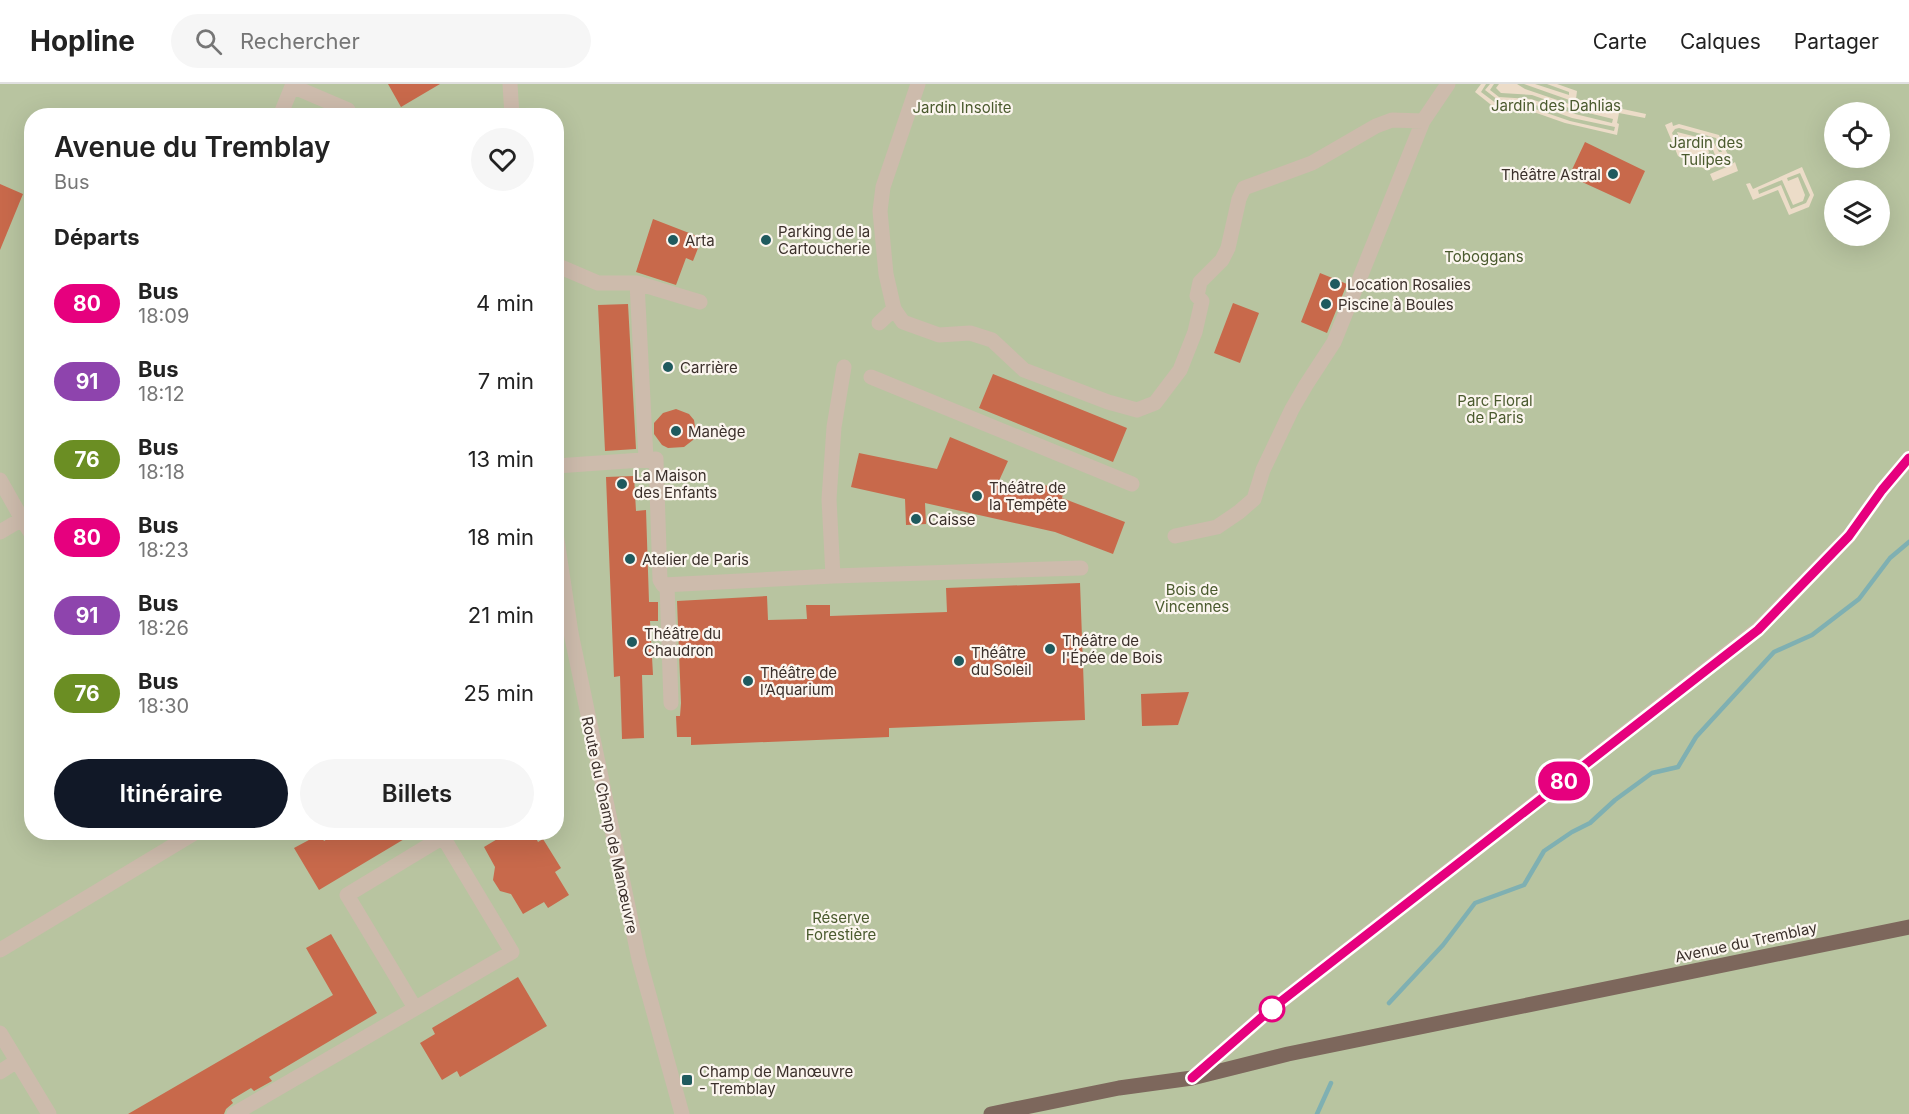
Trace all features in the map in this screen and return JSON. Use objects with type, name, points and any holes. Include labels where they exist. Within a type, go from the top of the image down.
[{"type":"main road","name":"Avenue du Tremblay","points":[[991,1114],[1119,1089],[1192,1078],[1288,1054],[1909,927]]},
{"type":"street","points":[[510,84],[512,108]]},
{"type":"street","points":[[918,84],[883,187],[880,211],[886,274],[894,309],[903,322],[939,335],[970,333],[992,340],[1024,370],[1108,402],[1137,410],[1155,403],[1180,370],[1195,332],[1202,302],[1197,296],[1200,282],[1222,260],[1228,248],[1239,199],[1244,188],[1312,163],[1376,126],[1392,120],[1423,121]]},
{"type":"street","points":[[1175,537],[1217,527],[1254,498],[1263,470],[1292,409],[1334,342],[1423,121],[1448,84]]},
{"type":"street","points":[[282,108],[292,85],[344,108]]},
{"type":"street","points":[[564,268],[598,283],[637,283],[700,302]]},
{"type":"street","points":[[637,283],[646,459]]},
{"type":"street","points":[[879,323],[894,309]]},
{"type":"street","points":[[832,576],[829,500],[834,427],[844,367]]},
{"type":"street","points":[[871,378],[1132,484]]},
{"type":"street","points":[[1192,1078],[1270,1010],[1758,630],[1849,536],[1882,490],[1909,458]]},
{"type":"street","points":[[564,465],[657,459],[660,580],[666,585],[832,576],[1082,568]]},
{"type":"street","points":[[0,480],[24,522]]},
{"type":"street","points":[[0,532],[22,519]]},
{"type":"street","points":[[666,585],[670,703]]},
{"type":"street","name":"Route du Champ de Manœuvre","points":[[564,586],[571,633],[639,959],[682,1114]]},
{"type":"street","points":[[0,950],[183,840]]},
{"type":"street","points":[[415,1008],[347,895],[438,840]]},
{"type":"street","points":[[234,1114],[512,952],[445,840]]},
{"type":"street","points":[[0,1033],[49,1114]]},
{"type":"street","points":[[0,1072],[17,1061]]},
{"type":"green space","name":"Bois de Vincennes","points":[[0,84],[1909,84],[1909,1114],[0,1114]]},
{"type":"shaded area","points":[[1481,84],[1486,84],[1481,92],[1497,104],[1529,107],[1570,121],[1614,131],[1615,127],[1572,118],[1530,103],[1498,100],[1485,90],[1490,84],[1494,84],[1490,90],[1499,97],[1531,99],[1575,114],[1612,123],[1613,119],[1572,109],[1532,95],[1501,93],[1496,88],[1499,84],[1517,84],[1525,89],[1572,105],[1591,109],[1591,106],[1524,84],[1535,84],[1569,95],[1569,92],[1547,84],[1557,84],[1577,91],[1576,99],[1646,114],[1645,118],[1619,113],[1617,135],[1565,123],[1528,110],[1495,108],[1475,92]]},
{"type":"shaded area","points":[[1672,122],[1673,126],[1679,124],[1719,135],[1732,164],[1735,162],[1738,171],[1713,181],[1710,174],[1729,166],[1727,162],[1707,170],[1678,156],[1665,125]],"holes":[[[1679,128],[1716,138],[1722,152],[1719,152],[1713,141],[1677,132],[1681,143],[1677,144],[1672,133]],[[1688,139],[1711,145],[1715,155],[1708,157],[1708,148],[1687,143]]]},
{"type":"shaded area","points":[[1802,167],[1814,195],[1809,207],[1789,215],[1778,190],[1753,200],[1746,184],[1750,183],[1753,189]],"holes":[[[1800,173],[1810,195],[1806,203],[1791,209],[1781,185],[1759,194],[1758,190],[1782,180],[1793,205],[1803,201],[1805,195],[1798,177],[1788,181],[1787,178]]]},
{"type":"building","points":[[388,84],[440,84],[401,107]]},
{"type":"building","points":[[1585,142],[1645,171],[1630,204],[1569,176]]},
{"type":"building","points":[[0,184],[23,194],[0,250]]},
{"type":"building","points":[[653,219],[702,238],[693,261],[686,258],[676,285],[636,272]]},
{"type":"building","name":"Piscine à Boules","points":[[1320,273],[1347,284],[1327,333],[1301,322]]},
{"type":"building","points":[[1233,303],[1259,313],[1240,363],[1214,353]]},
{"type":"building","points":[[628,304],[636,449],[605,451],[598,305]]},
{"type":"building","points":[[993,374],[1127,428],[1113,462],[979,408]]},
{"type":"building","name":"Manège","points":[[676,409],[689,414],[694,420],[696,433],[693,440],[684,447],[668,448],[662,445],[654,434],[654,423],[663,413]]},
{"type":"building","name":"Théâtre de la Tempête","points":[[950,437],[1008,461],[998,483],[1039,493],[1040,484],[1064,490],[1062,498],[1125,522],[1113,554],[1055,532],[925,503],[926,524],[906,525],[905,499],[851,487],[859,453],[937,469]]},
{"type":"building","points":[[634,476],[636,511],[646,510],[649,602],[658,602],[658,621],[650,621],[653,675],[642,675],[644,738],[622,739],[620,676],[614,677],[606,477]]},
{"type":"building","points":[[1080,583],[1085,720],[889,728],[889,737],[691,745],[691,737],[677,737],[676,716],[680,716],[681,703],[677,601],[767,596],[768,620],[807,619],[806,605],[830,605],[830,616],[947,612],[946,588]]},
{"type":"building","points":[[1189,692],[1178,725],[1142,726],[1141,694]]},
{"type":"building","points":[[309,840],[403,840],[319,890],[294,848]]},
{"type":"building","points":[[496,840],[537,840],[538,842],[544,840],[561,868],[555,872],[569,895],[548,908],[544,902],[523,914],[511,894],[500,891],[493,880],[495,867],[484,847]]},
{"type":"building","points":[[331,934],[377,1013],[269,1077],[272,1081],[254,1091],[251,1088],[231,1100],[233,1103],[224,1114],[128,1114],[333,995],[306,948]]},
{"type":"building","points":[[518,977],[547,1026],[460,1077],[457,1071],[442,1080],[420,1043],[435,1034],[432,1028]]},
{"type":"waterway","points":[[1389,1003],[1443,945],[1475,903],[1524,885],[1544,851],[1590,823],[1615,800],[1652,773],[1678,767],[1696,737],[1774,652],[1812,635],[1859,599],[1890,558],[1909,542]]},
{"type":"waterway","points":[[1317,1114],[1331,1083]]},
{"type":"bus line","name":"80","points":[[1192,1078],[1270,1010],[1758,630],[1849,536],[1882,490],[1909,458]]},
{"type":"place","name":"Théâtre Astral","points":[[1613,174]]},
{"type":"place","name":"Arta","points":[[673,240]]},
{"type":"place","name":"Parking de la Cartoucherie","points":[[766,240]]},
{"type":"place","name":"Location Rosalies","points":[[1335,284]]},
{"type":"place","name":"Piscine à Boules","points":[[1326,304]]},
{"type":"place","name":"Carrière","points":[[668,367]]},
{"type":"place","name":"Manège","points":[[676,431]]},
{"type":"place","name":"La Maison des Enfants","points":[[622,484]]},
{"type":"place","name":"Théâtre de la Tempête","points":[[977,496]]},
{"type":"place","name":"Caisse","points":[[916,519]]},
{"type":"place","name":"Atelier de Paris","points":[[630,559]]},
{"type":"place","name":"Théâtre du Chaudron","points":[[632,642]]},
{"type":"place","name":"Théâtre de l'Épée de Bois","points":[[1050,649]]},
{"type":"place","name":"Théâtre du Soleil","points":[[959,661]]},
{"type":"place","name":"Théâtre de l’Aquarium","points":[[748,681]]},
{"type":"place","name":"Champ de Manœuvre - Tremblay","points":[[687,1080]]},
{"type":"park label","name":"Jardin des Dahlias","points":[[1556,105]]},
{"type":"park label","name":"Jardin Insolite","points":[[962,107]]},
{"type":"park label","name":"Jardin des Tulipes","points":[[1706,150]]},
{"type":"park label","name":"Toboggans","points":[[1484,256]]},
{"type":"park label","name":"Parc Floral de Paris","points":[[1495,408]]},
{"type":"park label","name":"Réserve Forestière","points":[[841,926]]}]
